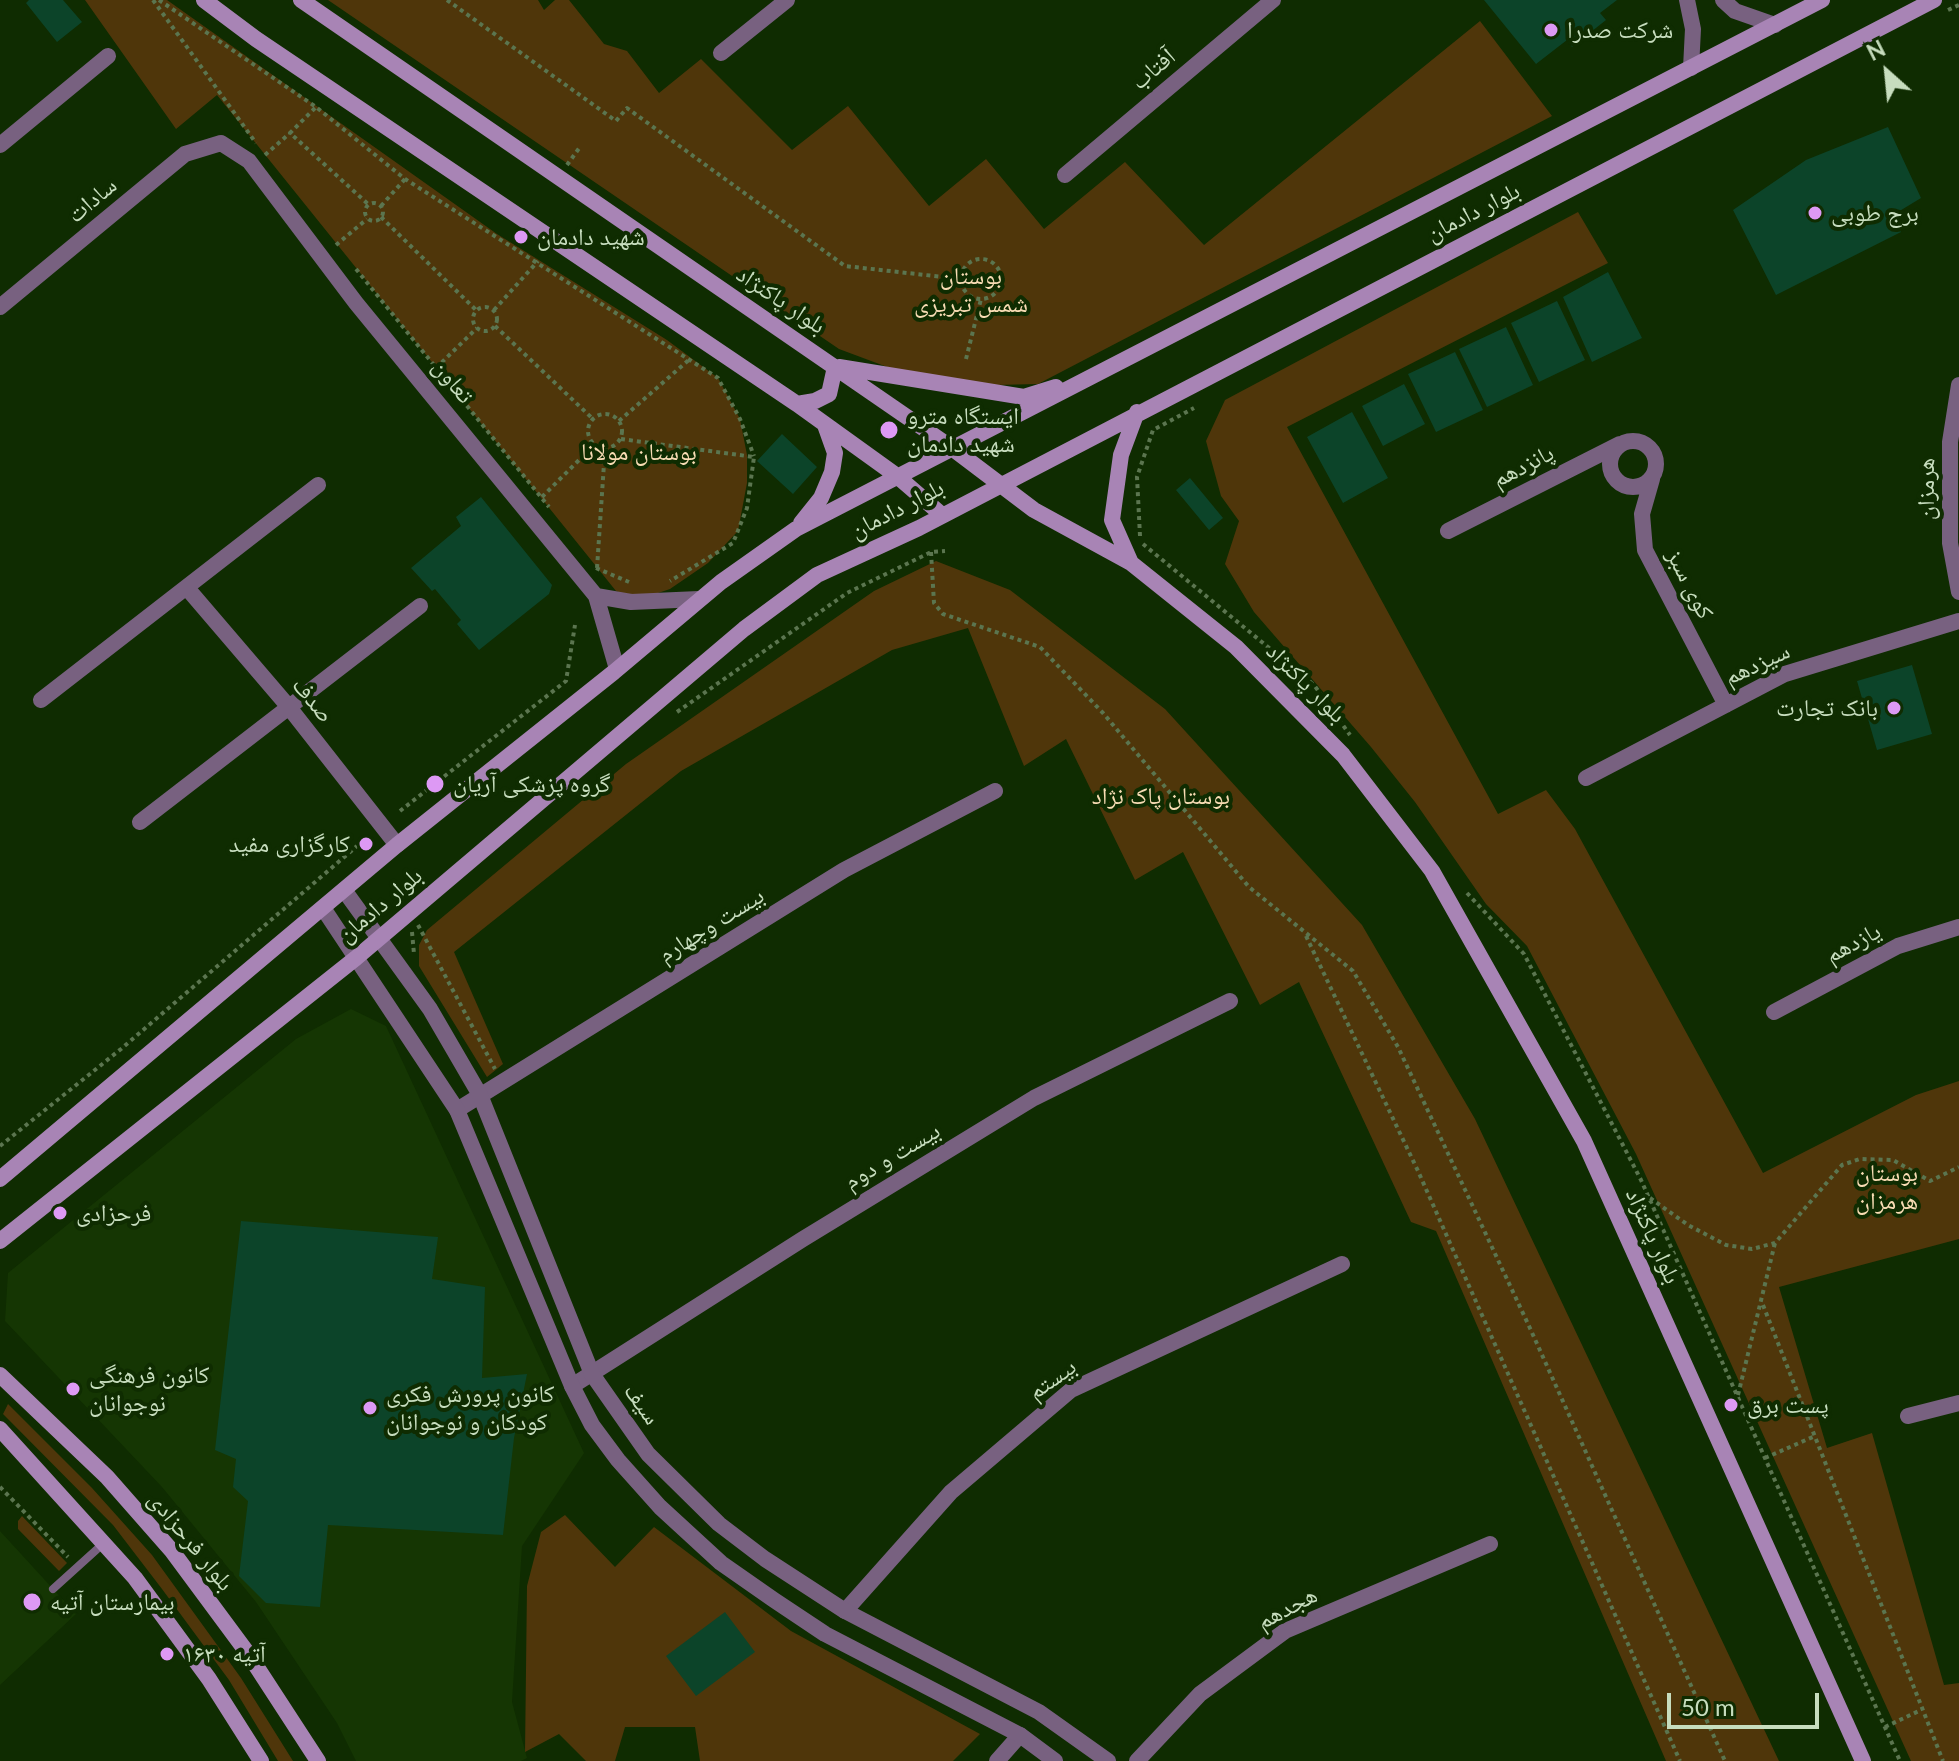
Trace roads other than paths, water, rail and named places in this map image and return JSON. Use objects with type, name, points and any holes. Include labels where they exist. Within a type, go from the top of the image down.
[{"type":"main road","points":[[204,0],[256,39],[797,404],[897,476],[942,515]]},
{"type":"main road","name":"بلوار پاکنژاد","points":[[301,0],[952,448],[1034,510],[1131,563],[1236,647],[1343,755],[1432,871],[1584,1141],[1863,1761]]},
{"type":"main road","name":"بلوار دادمان","points":[[0,1179],[397,845],[617,669],[699,599],[796,529],[1822,0]]},
{"type":"main road","name":"بلوار دادمان","points":[[0,1241],[356,958],[744,629],[817,575],[942,515],[1137,412],[1940,6]]},
{"type":"main road","points":[[797,404],[815,401],[829,394],[835,367],[1024,397],[1099,373]]},
{"type":"main road","points":[[1131,563],[1112,520],[1121,455],[1137,412]]},
{"type":"main road","points":[[796,529],[821,498],[832,472],[835,453],[824,424]]},
{"type":"main road","name":"بلوار فرحزادی","points":[[0,1375],[107,1477],[172,1551],[249,1655],[318,1761]]},
{"type":"main road","points":[[0,1429],[105,1542],[209,1679],[261,1761]]},
{"type":"street","points":[[721,53],[787,0]]},
{"type":"street","name":"آفتاب","points":[[1065,175],[1273,0]]},
{"type":"street","points":[[1687,0],[1693,29],[1691,68]]},
{"type":"street","points":[[1723,0],[1735,11],[1775,25]]},
{"type":"street","points":[[0,145],[108,56]]},
{"type":"street","name":"سادات","points":[[0,307],[185,154],[221,143]]},
{"type":"street","name":"تعاون","points":[[221,143],[249,161],[356,303],[596,596],[617,669]]},
{"type":"street","name":"هرمزان","points":[[1959,385],[1950,442],[1950,543],[1959,592]]},
{"type":"street","points":[[1636,441],[1650,448],[1657,463],[1652,479],[1638,488],[1621,486],[1610,473],[1610,457],[1620,444],[1636,441]]},
{"type":"street","name":"پانزدهم","points":[[1448,531],[1620,444]]},
{"type":"street","name":"کوی سبز","points":[[1652,479],[1642,514],[1645,550],[1726,705]]},
{"type":"street","points":[[41,700],[318,485]]},
{"type":"street","name":"صدف","points":[[187,588],[288,706],[397,845]]},
{"type":"street","points":[[596,596],[631,602],[699,599]]},
{"type":"street","points":[[140,822],[420,606]]},
{"type":"street","name":"سیزدهم","points":[[1586,778],[1785,674],[1959,621]]},
{"type":"street","name":"بیست وچهارم","points":[[457,1110],[844,870],[995,791]]},
{"type":"street","name":"سیف","points":[[344,890],[381,937],[430,1009],[480,1095],[592,1374],[648,1454],[684,1492],[765,1559],[845,1611],[1039,1712],[1108,1761]]},
{"type":"street","points":[[323,908],[457,1110],[572,1386],[592,1425],[618,1460],[660,1507],[721,1563],[825,1634],[1020,1735],[1055,1761]]},
{"type":"street","name":"یازدهم","points":[[1774,1012],[1898,946],[1959,927]]},
{"type":"street","name":"بیست و دوم","points":[[572,1386],[803,1239],[1034,1098],[1230,1001]]},
{"type":"street","name":"بیستم","points":[[825,1634],[951,1492],[1071,1390],[1342,1264]]},
{"type":"street","points":[[1908,1416],[1959,1403]]},
{"type":"street","name":"هجدهم","points":[[1137,1761],[1200,1694],[1285,1631],[1490,1544]]},
{"type":"street","points":[[997,1761],[1039,1712]]},
{"type":"lane","points":[[53,1589],[105,1542]]},
{"type":"place","name":"شرکت صدرا","points":[[1551,30]]},
{"type":"place","name":"برج طوبی","points":[[1815,213]]},
{"type":"place","name":"شهید دادمان","points":[[521,237]]},
{"type":"place","name":"ایستگاه مترو شهید دادمان","points":[[889,430]]},
{"type":"place","name":"بانک تجارت","points":[[1894,708]]},
{"type":"place","name":"گروه پزشکی آریان","points":[[435,784]]},
{"type":"place","name":"کارگزاری مفید","points":[[366,844]]},
{"type":"place","name":"فرحزادی","points":[[60,1213]]},
{"type":"place","name":"کانون فرهنگی نوجوانان","points":[[73,1389]]},
{"type":"place","name":"پست برق","points":[[1731,1405]]},
{"type":"place","name":"کانون پرورش فکری کودکان و نوجوانان","points":[[370,1408]]},
{"type":"place","name":"بیمارستان آتیه","points":[[32,1602]]},
{"type":"place","name":"آتیه ۱۶۳۰","points":[[167,1654]]},
{"type":"park label","name":"بوستان شمس تبریزی","points":[[971,290]]},
{"type":"park label","name":"بوستان مولانا","points":[[639,452]]},
{"type":"park label","name":"بوستان پاک نژاد","points":[[1161,796]]},
{"type":"park label","name":"بوستان هرمزان","points":[[1887,1187]]}]
